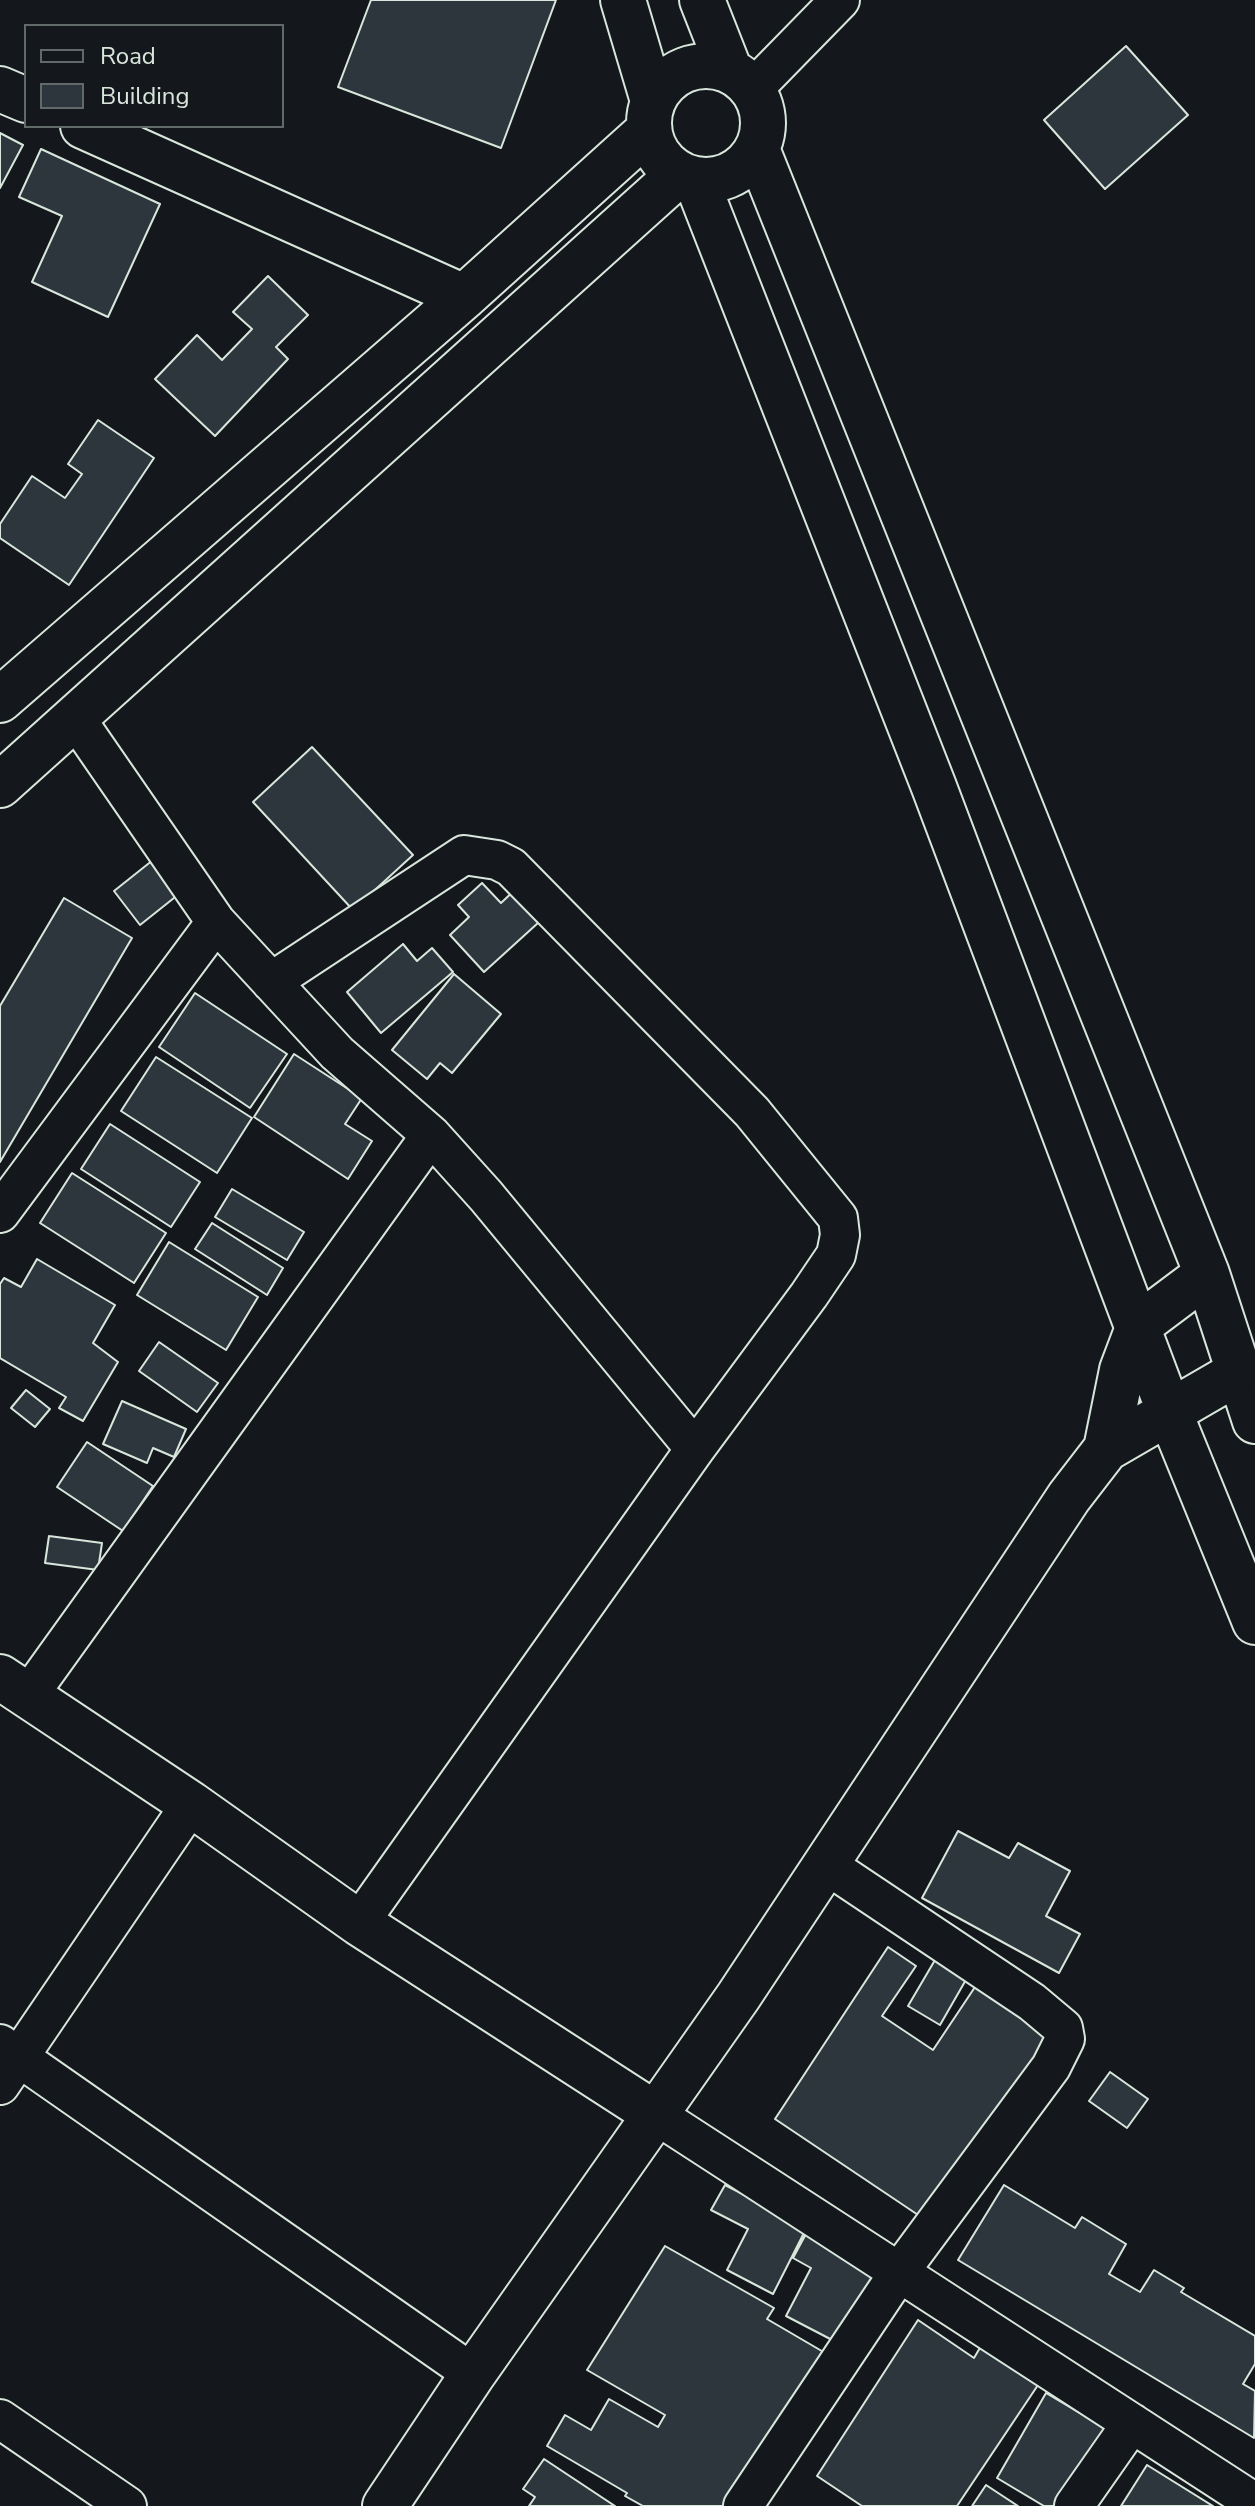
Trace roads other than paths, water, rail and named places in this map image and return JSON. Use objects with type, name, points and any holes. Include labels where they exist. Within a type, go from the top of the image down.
[{"type":"main road","points":[[623,0],[659,156],[687,177],[714,180],[732,174],[746,164],[757,149],[763,129],[762,108],[741,80],[702,0]]},
{"type":"main road","points":[[0,700],[464,297],[650,116],[662,85],[676,73],[712,65],[741,80]]},
{"type":"main road","points":[[0,89],[24,99]]},
{"type":"main road","points":[[87,128],[464,297]]},
{"type":"main road","points":[[757,149],[1207,1274],[1255,1421]]},
{"type":"main road","points":[[0,785],[687,177]]},
{"type":"main road","points":[[687,177],[934,787],[1169,1411],[1255,1622]]},
{"type":"main road","points":[[1106,1449],[1122,1370],[1139,1325],[1207,1274]]},
{"type":"main road","points":[[385,2506],[473,2374],[827,1865],[1069,1497],[1106,1449],[1237,1373]]},
{"type":"main road","points":[[14,1686],[191,1804],[359,1923],[655,2114]]},
{"type":"street","points":[[741,80],[840,0]]},
{"type":"street","points":[[76,719],[216,922],[337,1053],[431,1135],[486,1196],[695,1449]]},
{"type":"street","points":[[271,982],[464,855],[497,860],[511,867],[752,1112],[838,1218],[840,1235],[836,1255],[809,1295],[695,1449],[359,1923]]},
{"type":"street","points":[[0,1213],[216,922]]},
{"type":"street","points":[[14,1686],[431,1135]]},
{"type":"street","points":[[191,1804],[6,2062],[473,2374]]},
{"type":"street","points":[[743,2506],[900,2271],[1051,2067],[1065,2039],[1063,2028],[1032,2002],[827,1865]]},
{"type":"street","points":[[655,2114],[1255,2503]]},
{"type":"street","points":[[0,2419],[127,2506]]},
{"type":"street","points":[[1074,2506],[1132,2423]]}]
